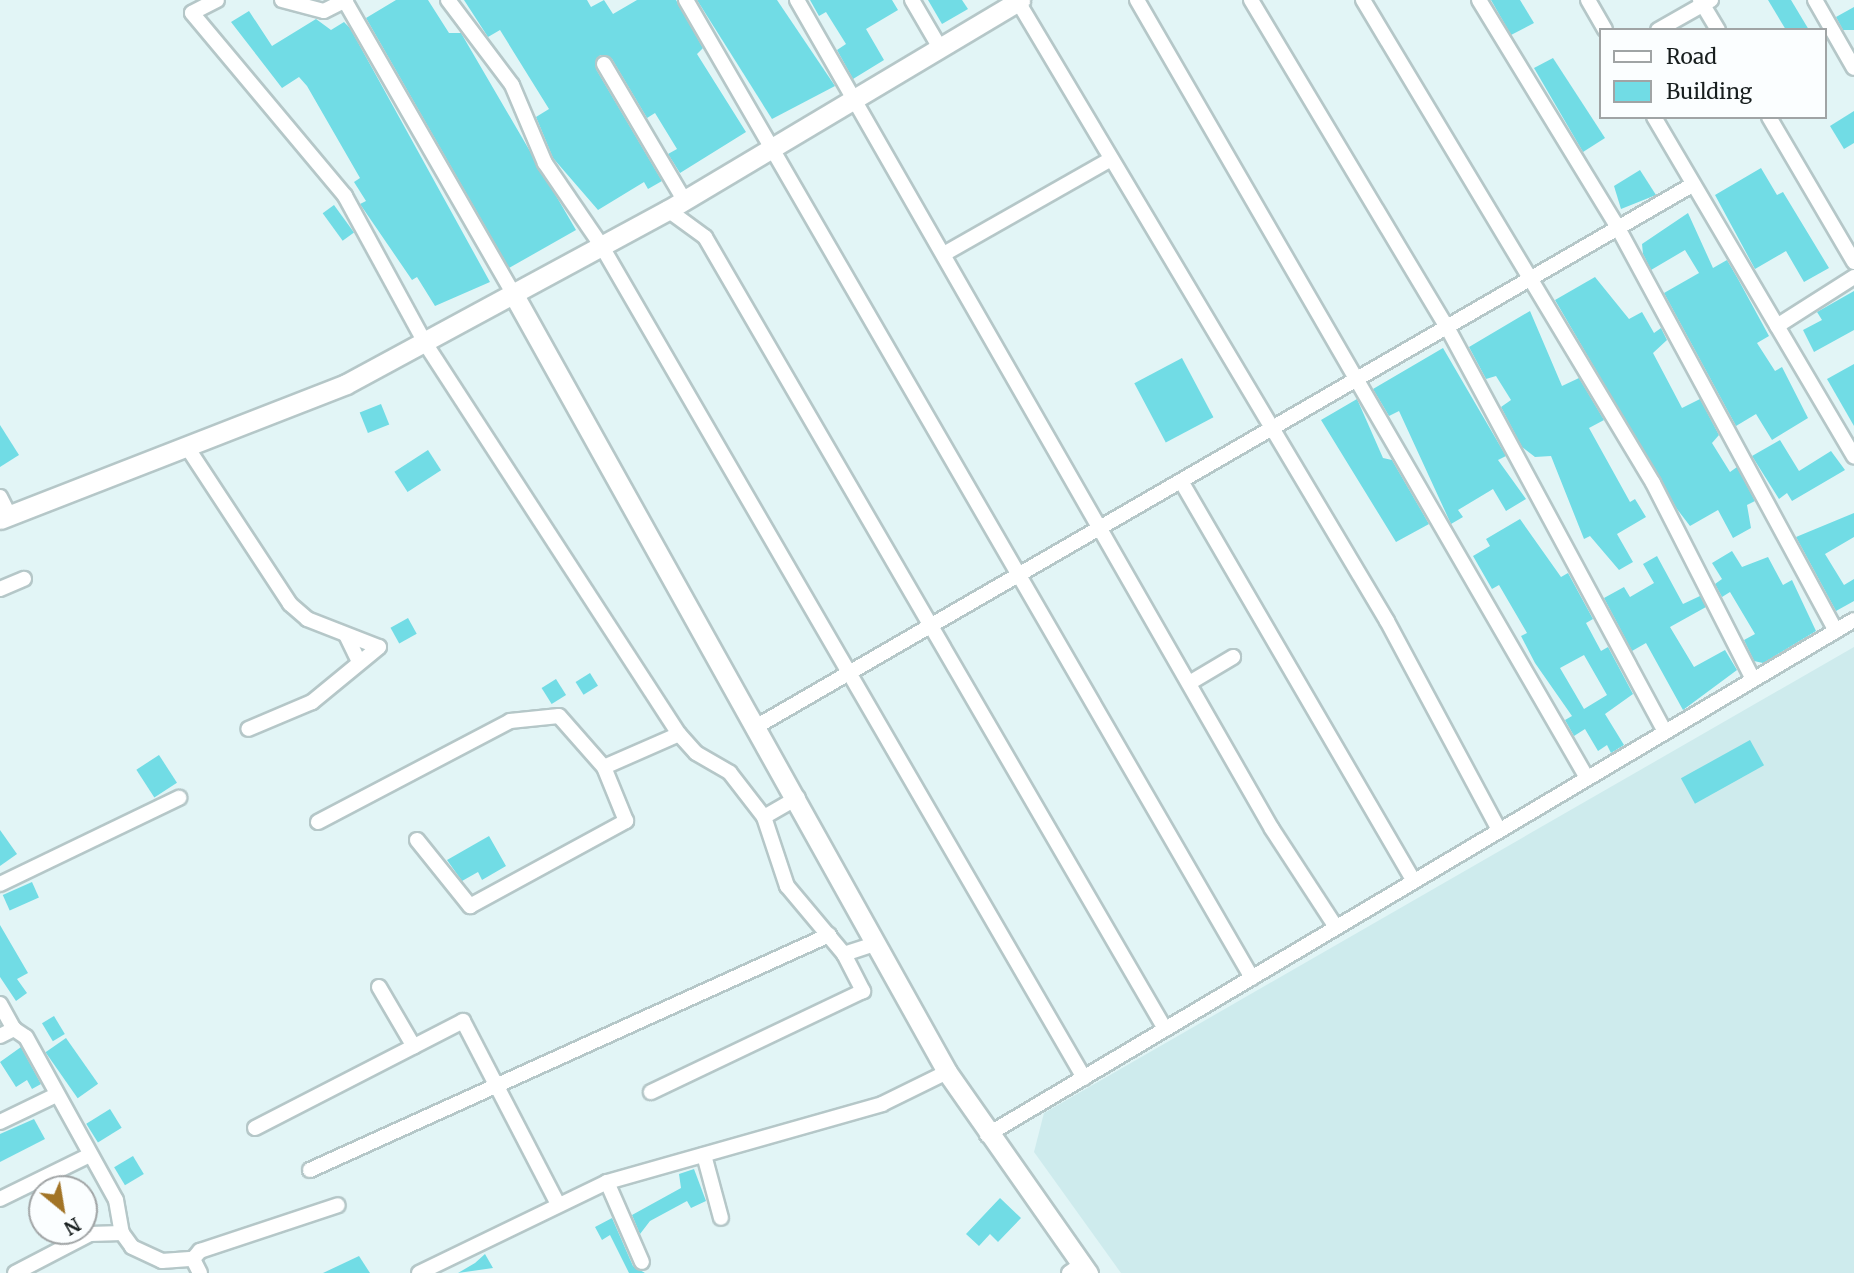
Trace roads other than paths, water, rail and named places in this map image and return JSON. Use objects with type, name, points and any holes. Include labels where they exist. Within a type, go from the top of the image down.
[{"type":"street","points":[[217,0],[192,13],[345,196],[425,343],[679,734],[695,753],[730,773],[764,817],[787,886],[844,954],[863,991],[650,1092]]},
{"type":"street","points":[[282,0],[324,11],[345,0],[759,726],[947,1072],[1079,1270]]},
{"type":"street","points":[[448,0],[512,85],[545,163],[601,245],[1084,1078]]},
{"type":"street","points":[[686,0],[1252,978]]},
{"type":"street","points":[[797,0],[1099,529],[1191,682],[1272,829],[1336,927]]},
{"type":"street","points":[[912,0],[940,48]]},
{"type":"street","points":[[0,498],[5,517],[188,450],[346,384],[514,297],[601,245],[857,102],[1018,0],[1387,621],[1499,830]]},
{"type":"street","points":[[1137,0],[1587,778]]},
{"type":"street","points":[[1251,0],[1447,327],[1665,732]]},
{"type":"street","points":[[1363,0],[1527,281],[1654,484],[1753,679]]},
{"type":"street","points":[[1479,0],[1618,228],[1836,631]]},
{"type":"street","points":[[1588,0],[1604,28]]},
{"type":"street","points":[[1815,0],[1854,68]]},
{"type":"street","points":[[1661,28],[1705,2],[1717,28]]},
{"type":"street","points":[[604,64],[676,205],[705,237],[929,627],[1165,1029]]},
{"type":"street","points":[[1655,119],[1854,457]]},
{"type":"street","points":[[1770,119],[1854,261]]},
{"type":"street","points":[[944,254],[1111,159]]},
{"type":"street","points":[[759,726],[1692,185]]},
{"type":"street","points":[[1777,326],[1854,277]]},
{"type":"street","points":[[188,450],[290,604],[346,635],[379,646],[375,656],[359,663],[289,716],[248,729]]},
{"type":"street","points":[[1181,481],[1415,881]]},
{"type":"street","points":[[0,589],[24,579]]},
{"type":"street","points":[[987,1135],[1854,620]]},
{"type":"street","points":[[346,635],[359,663]]},
{"type":"street","points":[[1191,682],[1233,657]]},
{"type":"street","points":[[318,822],[523,718],[565,719],[604,767],[626,821],[470,906],[417,840]]},
{"type":"street","points":[[604,767],[679,734]]},
{"type":"street","points":[[764,817],[797,797]]},
{"type":"street","points":[[0,884],[179,798]]},
{"type":"street","points":[[310,1170],[502,1088],[829,935]]},
{"type":"street","points":[[844,954],[877,943]]},
{"type":"street","points":[[379,987],[414,1047]]},
{"type":"street","points":[[0,1004],[14,1029],[26,1037],[55,1095],[116,1200],[122,1233],[132,1247],[162,1261],[193,1259],[219,1243],[338,1205]]},
{"type":"street","points":[[255,1128],[463,1021],[502,1088],[557,1202]]},
{"type":"street","points":[[0,1036],[14,1029]]},
{"type":"street","points":[[419,1273],[557,1202],[607,1182],[882,1104],[947,1072]]},
{"type":"street","points":[[0,1122],[55,1095]]},
{"type":"street","points":[[0,1199],[90,1155]]},
{"type":"street","points":[[704,1156],[721,1217]]},
{"type":"street","points":[[607,1182],[642,1262]]},
{"type":"street","points":[[15,1273],[90,1234],[122,1233]]},
{"type":"street","points":[[193,1259],[200,1273]]}]
